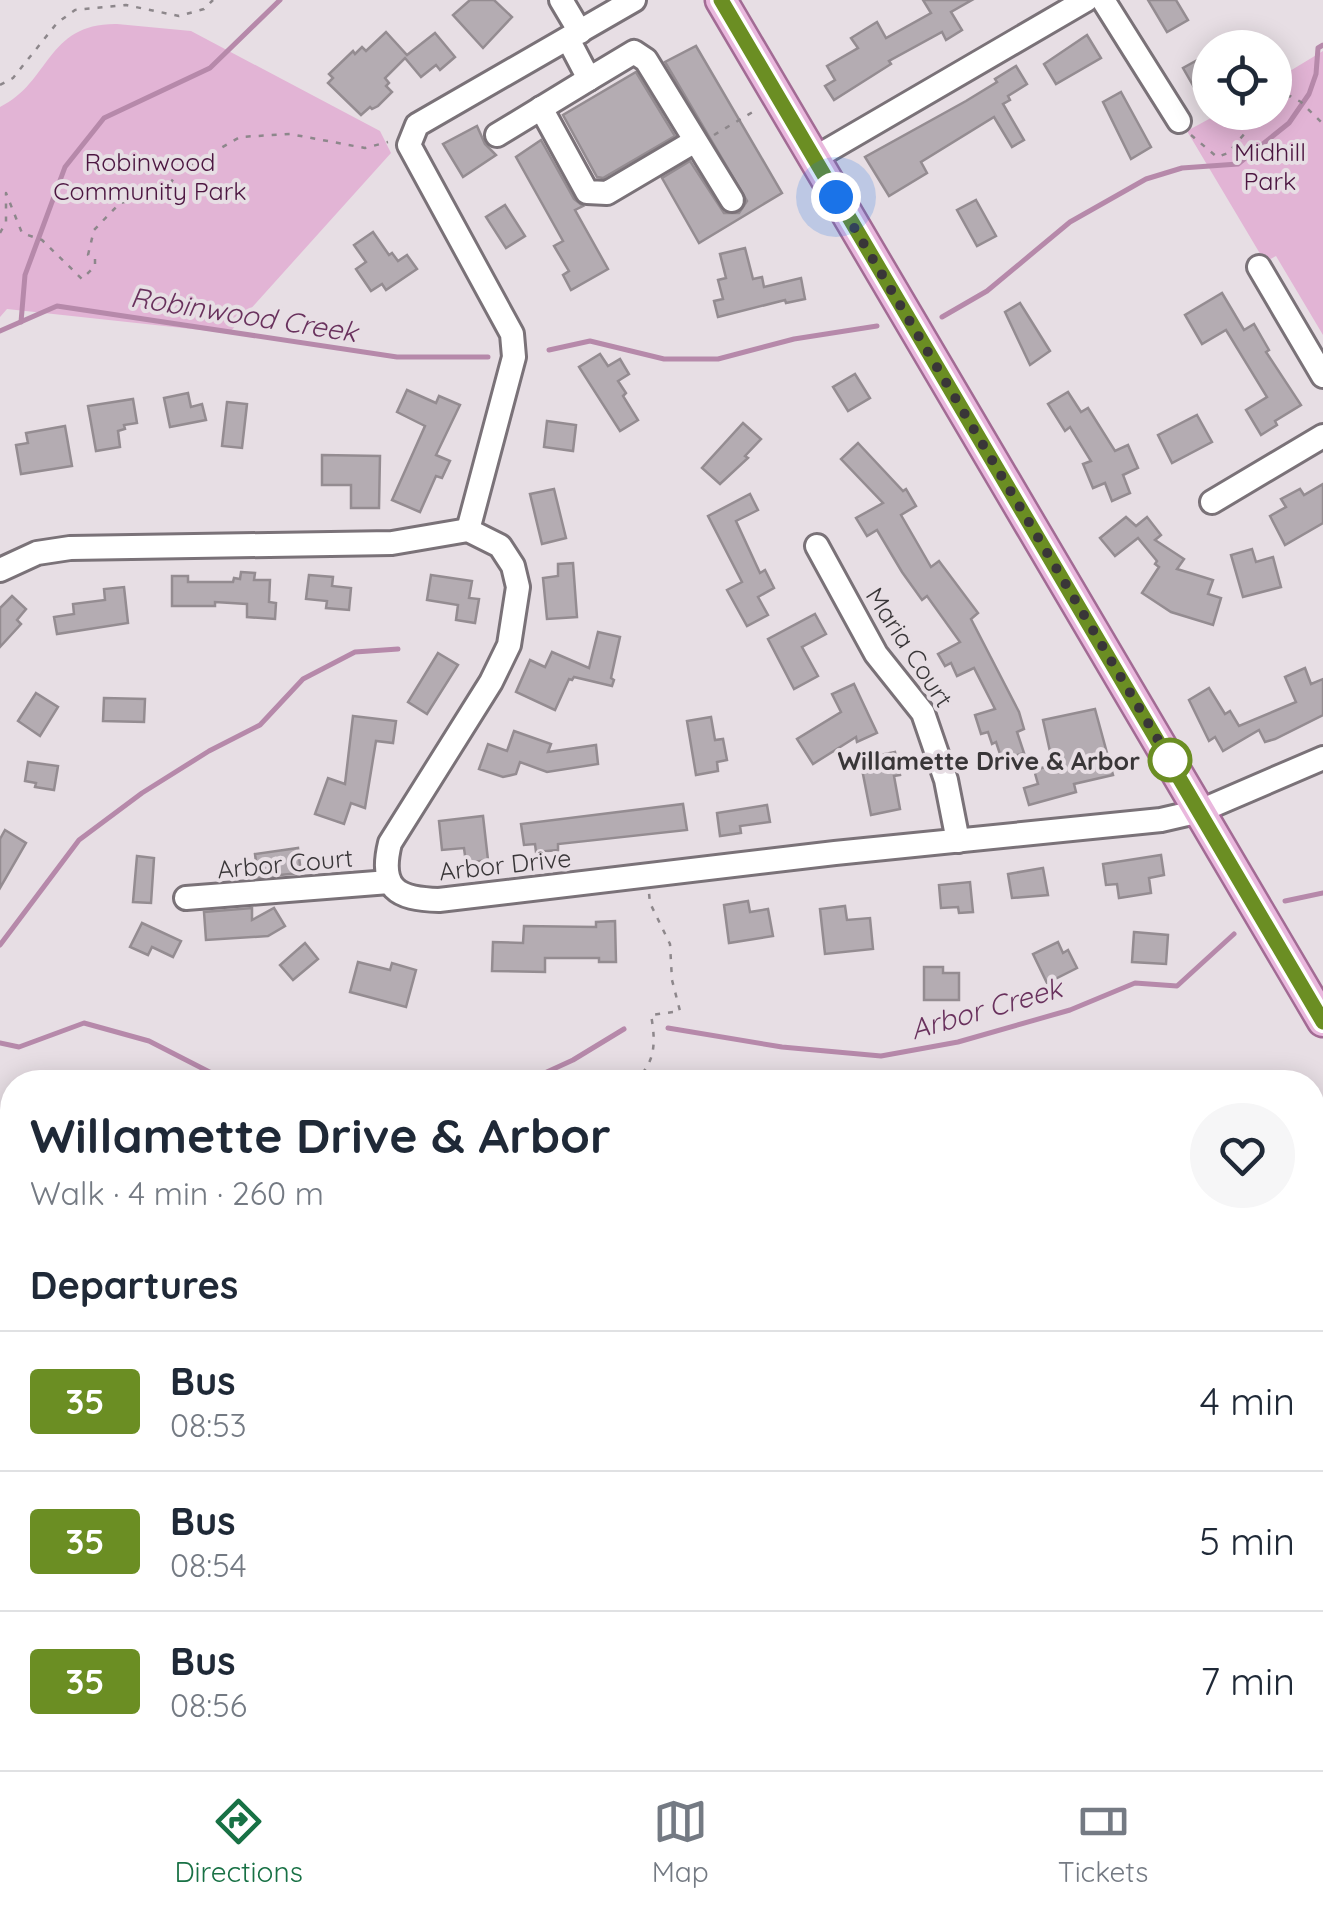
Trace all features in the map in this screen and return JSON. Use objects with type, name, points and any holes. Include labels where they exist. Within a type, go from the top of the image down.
[{"type":"main road","points":[[722,0],[1323,1022]]},
{"type":"street","points":[[562,0],[589,79]]},
{"type":"street","points":[[468,530],[514,356],[512,334],[409,144],[417,125],[634,0]]},
{"type":"street","points":[[813,158],[1086,0]]},
{"type":"street","points":[[1103,0],[1187,130]]},
{"type":"street","points":[[497,135],[634,52],[646,60],[732,200]]},
{"type":"street","points":[[541,108],[587,192],[607,193],[696,143]]},
{"type":"street","points":[[1259,266],[1323,376]]},
{"type":"street","points":[[1212,502],[1323,436]]},
{"type":"street","points":[[0,570],[37,553],[70,548],[392,543],[468,530],[500,546],[513,566],[518,587],[509,645],[491,682],[390,843],[388,882]]},
{"type":"street","name":"Maria Court","points":[[817,546],[876,654],[924,714],[946,780],[958,840]]},
{"type":"street","name":"Arbor Drive","points":[[388,882],[410,897],[440,900],[1161,820],[1200,811],[1323,758]]},
{"type":"street","name":"Arbor Court","points":[[186,898],[388,882]]},
{"type":"path","points":[[0,85],[13,78],[57,23],[75,10],[126,4],[179,16],[204,9],[213,0]]},
{"type":"path","points":[[1292,99],[1301,102],[1323,124]]},
{"type":"path","points":[[696,143],[756,110]]},
{"type":"path","points":[[1187,130],[1217,156],[1228,153],[1247,130]]},
{"type":"path","points":[[0,233],[6,222],[6,193],[22,233],[42,240],[82,279],[95,266],[95,259],[88,254],[94,230],[119,204],[170,184],[177,173],[240,136],[290,134],[365,148],[399,142]]},
{"type":"path","points":[[647,1070],[654,1034],[652,1015],[680,1010],[672,980],[670,944],[650,903],[648,877]]},
{"type":"green space","name":"Robinwood Community Park","points":[[117,24],[191,31],[380,131],[391,153],[229,333],[7,309],[0,317],[0,107],[17,96],[62,43],[76,33]]},
{"type":"green space","name":"Midhill Park","points":[[1323,51],[1323,335],[1276,256],[1265,262],[1187,131],[1292,130],[1292,70]]},
{"type":"building","points":[[470,0],[494,0],[512,17],[483,48],[453,15]]},
{"type":"building","points":[[923,0],[972,0],[951,12],[962,30],[946,40],[942,32],[889,61],[891,64],[834,100],[825,86],[835,80],[827,66],[858,48],[851,38],[877,22],[886,38],[931,13]]},
{"type":"building","points":[[1148,0],[1176,0],[1188,20],[1167,32]]},
{"type":"building","points":[[386,32],[407,55],[435,33],[455,57],[440,70],[436,65],[421,77],[405,58],[385,78],[392,92],[361,115],[328,83],[333,78],[329,74],[353,51],[355,54],[362,47],[366,51]]},
{"type":"building","points":[[1087,35],[1101,58],[1056,84],[1044,64]]},
{"type":"building","points":[[696,46],[782,193],[699,243],[662,178],[690,161],[724,213],[739,213],[747,201],[665,62]]},
{"type":"building","points":[[1192,63],[1192,84],[1183,68]]},
{"type":"building","points":[[1016,66],[1027,84],[1003,104],[1024,140],[1012,147],[994,117],[921,162],[927,173],[889,196],[865,157],[966,101]]},
{"type":"building","points":[[636,72],[675,136],[603,178],[597,177],[563,115]]},
{"type":"building","points":[[1121,92],[1151,147],[1131,159],[1103,102]]},
{"type":"building","points":[[477,126],[485,144],[496,155],[463,177],[443,144]]},
{"type":"building","points":[[541,140],[574,199],[583,206],[575,210],[608,269],[571,290],[563,275],[569,271],[554,246],[563,241],[516,157]]},
{"type":"building","points":[[976,200],[996,236],[977,246],[957,210]]},
{"type":"building","points":[[505,205],[525,236],[506,248],[486,217]]},
{"type":"building","points":[[373,232],[389,255],[392,253],[398,261],[407,255],[417,269],[386,290],[382,284],[371,291],[356,269],[366,262],[354,245]]},
{"type":"building","points":[[745,248],[753,279],[762,277],[764,287],[801,278],[805,299],[786,303],[785,300],[718,317],[714,301],[723,299],[718,280],[726,278],[720,254]]},
{"type":"building","points":[[1222,293],[1244,330],[1254,324],[1269,350],[1266,352],[1301,405],[1261,435],[1246,410],[1267,397],[1226,330],[1202,344],[1185,315]]},
{"type":"building","points":[[1020,303],[1050,351],[1030,365],[1005,312]]},
{"type":"building","points":[[600,354],[608,366],[620,359],[629,374],[618,381],[638,420],[620,431],[579,367]]},
{"type":"building","points":[[855,374],[870,398],[848,411],[833,387]]},
{"type":"building","points":[[407,390],[436,403],[439,396],[460,405],[436,455],[450,461],[442,478],[436,476],[420,512],[392,500],[425,426],[397,412]]},
{"type":"building","points":[[1068,392],[1081,412],[1088,408],[1115,451],[1128,445],[1138,468],[1123,475],[1130,493],[1112,501],[1105,483],[1093,488],[1083,464],[1091,461],[1070,427],[1065,431],[1048,404]]},
{"type":"building","points":[[188,393],[191,407],[202,404],[206,420],[170,427],[164,398]]},
{"type":"building","points":[[133,399],[137,423],[124,425],[125,429],[118,431],[120,447],[96,451],[88,406]]},
{"type":"building","points":[[227,402],[247,404],[242,448],[222,446]]},
{"type":"building","points":[[1197,415],[1212,442],[1172,463],[1158,435]]},
{"type":"building","points":[[547,421],[576,425],[573,451],[544,447]]},
{"type":"building","points":[[743,423],[761,439],[745,456],[748,458],[720,484],[702,468]]},
{"type":"building","points":[[65,426],[72,466],[21,474],[16,445],[28,443],[26,433]]},
{"type":"building","points":[[858,443],[903,491],[906,489],[916,506],[901,515],[931,567],[939,561],[978,613],[971,619],[1019,712],[1024,729],[1017,732],[1024,753],[1002,760],[988,732],[981,734],[975,715],[995,709],[974,668],[957,676],[951,663],[945,666],[938,654],[960,642],[927,596],[922,600],[877,530],[867,536],[856,518],[883,503],[841,459]]},
{"type":"building","points":[[322,455],[380,456],[379,508],[351,508],[351,485],[322,485]]},
{"type":"building","points":[[1323,484],[1323,523],[1285,545],[1270,516],[1286,507],[1281,499],[1300,489],[1304,495]]},
{"type":"building","points":[[554,489],[566,538],[542,544],[530,494]]},
{"type":"building","points":[[750,494],[758,510],[736,521],[760,573],[765,570],[774,588],[758,597],[768,615],[747,626],[727,590],[742,582],[708,516]]},
{"type":"building","points":[[1126,517],[1136,526],[1147,517],[1161,535],[1155,540],[1184,559],[1177,569],[1213,580],[1208,594],[1221,598],[1213,625],[1171,612],[1142,593],[1159,567],[1157,561],[1138,538],[1115,556],[1100,538]]},
{"type":"building","points":[[1252,549],[1256,562],[1273,557],[1281,587],[1243,597],[1231,555]]},
{"type":"building","points":[[573,563],[577,617],[547,619],[543,578],[558,576],[558,564]]},
{"type":"building","points":[[241,572],[255,573],[254,580],[270,580],[269,602],[276,603],[275,619],[247,617],[247,604],[172,606],[172,576],[188,576],[188,582],[233,582],[234,578],[240,579]]},
{"type":"building","points":[[309,575],[333,577],[332,586],[351,588],[349,610],[326,608],[327,601],[306,599]]},
{"type":"building","points":[[431,575],[472,581],[469,598],[479,599],[475,623],[456,620],[458,605],[427,600]]},
{"type":"building","points":[[124,587],[128,623],[57,634],[54,617],[74,614],[73,604],[105,600],[104,589]]},
{"type":"building","points":[[12,596],[26,609],[17,620],[21,624],[0,647],[0,608]]},
{"type":"building","points":[[815,614],[826,634],[802,647],[818,676],[794,689],[768,639]]},
{"type":"building","points":[[598,632],[620,637],[612,686],[569,679],[555,710],[516,692],[530,660],[545,667],[552,652],[589,668]]},
{"type":"building","points":[[438,653],[458,665],[427,714],[408,702]]},
{"type":"building","points":[[1305,668],[1311,684],[1323,679],[1323,715],[1265,742],[1259,730],[1223,751],[1215,737],[1209,741],[1189,700],[1209,688],[1225,714],[1230,711],[1239,726],[1296,702],[1285,677]]},
{"type":"building","points":[[854,684],[877,733],[857,742],[856,737],[813,764],[797,739],[841,712],[832,694]]},
{"type":"building","points":[[36,693],[58,707],[40,736],[18,721]]},
{"type":"building","points":[[104,698],[145,699],[144,722],[103,721]]},
{"type":"building","points":[[1095,709],[1113,775],[1074,784],[1076,792],[1029,805],[1024,788],[1038,784],[1034,770],[1053,765],[1043,720]]},
{"type":"building","points":[[353,716],[396,721],[393,743],[376,741],[365,808],[351,803],[344,824],[315,814],[328,778],[345,784]]},
{"type":"building","points":[[711,717],[715,740],[723,739],[727,760],[717,762],[718,771],[696,775],[687,721]]},
{"type":"building","points":[[514,731],[551,744],[548,752],[596,745],[598,764],[547,772],[520,762],[516,774],[503,777],[479,769],[488,744],[507,751]]},
{"type":"building","points":[[895,752],[900,775],[894,776],[900,809],[871,815],[860,759]]},
{"type":"building","points":[[28,762],[58,766],[54,790],[25,781]]},
{"type":"building","points":[[683,804],[687,830],[558,844],[558,850],[536,852],[535,844],[524,845],[521,824]]},
{"type":"building","points":[[767,805],[770,822],[740,826],[741,833],[720,836],[717,813]]},
{"type":"building","points":[[483,816],[488,860],[466,863],[464,848],[442,850],[439,821]]},
{"type":"building","points":[[5,830],[26,843],[0,888],[0,839]]},
{"type":"building","points":[[298,848],[301,873],[258,877],[255,854]]},
{"type":"building","points":[[1161,855],[1164,875],[1149,878],[1151,893],[1119,898],[1117,884],[1106,885],[1103,864]]},
{"type":"building","points":[[137,856],[154,858],[151,903],[133,902]]},
{"type":"building","points":[[1043,868],[1048,895],[1012,898],[1008,874]]},
{"type":"building","points":[[970,882],[973,912],[959,913],[958,907],[941,908],[939,885]]},
{"type":"building","points":[[748,901],[750,912],[768,909],[773,936],[729,943],[724,905]]},
{"type":"building","points":[[845,906],[847,920],[870,918],[873,949],[825,954],[820,909]]},
{"type":"building","points":[[252,908],[252,920],[274,908],[285,926],[268,936],[206,940],[204,912]]},
{"type":"building","points":[[615,921],[616,962],[599,962],[599,958],[545,958],[545,972],[492,971],[493,942],[523,943],[524,926],[596,927],[596,922]]},
{"type":"building","points":[[142,923],[181,941],[173,957],[152,947],[148,955],[130,947]]},
{"type":"building","points":[[1134,932],[1168,935],[1166,964],[1132,962]]},
{"type":"building","points":[[1058,942],[1063,953],[1068,950],[1077,968],[1047,983],[1033,954]]},
{"type":"building","points":[[305,943],[318,959],[293,980],[280,965]]},
{"type":"building","points":[[358,962],[390,970],[392,963],[416,970],[406,1007],[350,992]]},
{"type":"building","points":[[924,967],[943,967],[943,973],[959,973],[959,1000],[924,1000]]},
{"type":"waterway","points":[[21,322],[25,275],[65,167],[104,118],[210,68],[280,0]]},
{"type":"waterway","name":"Robinwood Creek","points":[[942,317],[987,291],[1070,222],[1146,179],[1182,168],[1238,164],[1289,123],[1309,94],[1316,74],[1318,48],[1323,45]]},
{"type":"waterway","name":"Robinwood Creek","points":[[0,331],[57,306],[397,357],[488,357]]},
{"type":"waterway","name":"Robinwood Creek","points":[[549,350],[590,341],[664,359],[718,359],[794,339],[877,326]]},
{"type":"waterway","points":[[0,945],[79,840],[142,793],[260,725],[303,679],[355,652],[398,649]]},
{"type":"waterway","name":"Arbor Creek","points":[[1285,901],[1323,893]]},
{"type":"waterway","name":"Arbor Creek","points":[[668,1028],[782,1047],[881,1056],[958,1042],[1070,1010],[1135,983],[1177,986],[1234,934]]},
{"type":"waterway","name":"Arbor Creek","points":[[0,1043],[19,1047],[84,1023],[149,1041],[206,1070]]},
{"type":"waterway","name":"Arbor Creek","points":[[551,1070],[624,1029]]},
{"type":"bus line","name":"35","points":[[721,0],[1323,1022]]},
{"type":"place","name":"Willamette Drive & Arbor","points":[[1170,760]]},
{"type":"route","points":[[836,197],[1170,760]]}]
